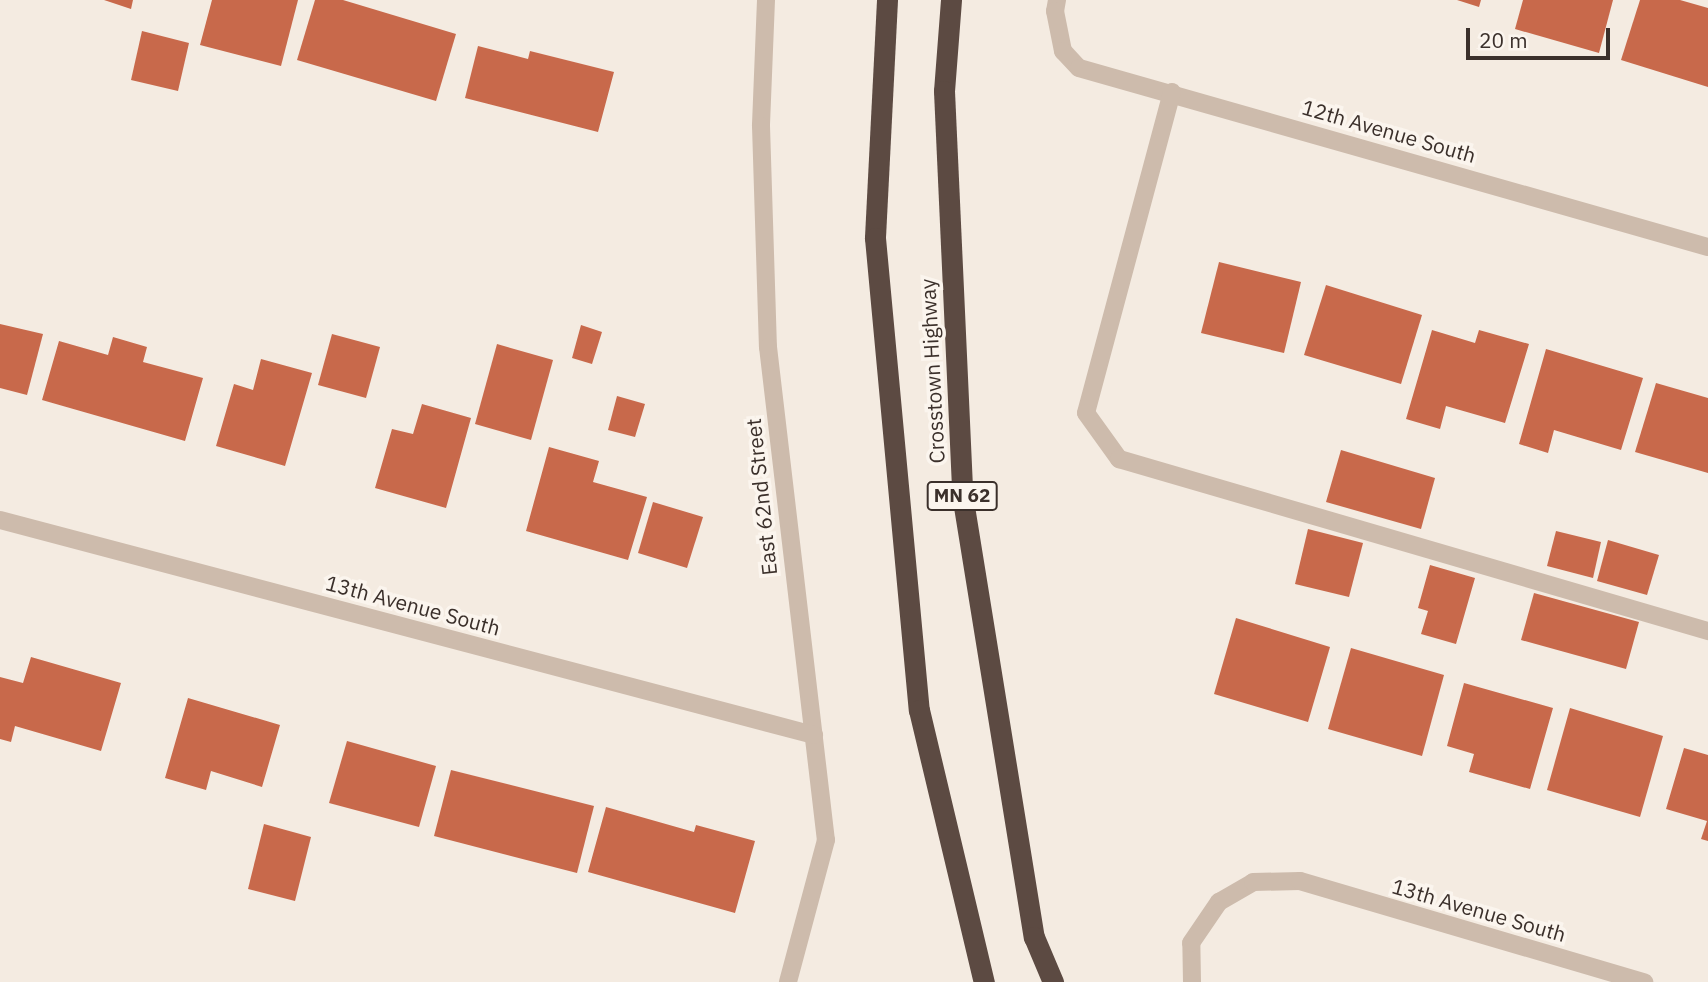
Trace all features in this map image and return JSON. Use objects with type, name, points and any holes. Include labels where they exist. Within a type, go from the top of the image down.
[{"type":"highway","name":"Crosstown Highway","points":[[887,0],[875,239],[919,709],[984,982]]},
{"type":"highway","name":"Crosstown Highway","points":[[951,0],[944,91],[962,494],[1034,936],[1053,982]]},
{"type":"street","name":"East 62nd Street","points":[[766,0],[761,126],[768,347],[826,840],[788,982]]},
{"type":"street","name":"12th Avenue South","points":[[1057,0],[1055,11],[1063,51],[1079,68],[1172,92],[1708,247]]},
{"type":"street","points":[[1172,92],[1086,413],[1119,459],[1708,631]]},
{"type":"street","name":"13th Avenue South","points":[[0,520],[814,735]]},
{"type":"street","name":"13th Avenue South","points":[[1192,982],[1191,943],[1219,902],[1252,882],[1300,881],[1644,982]]},
{"type":"building","points":[[104,0],[133,0],[131,9]]},
{"type":"building","points":[[212,0],[298,0],[281,66],[200,45]]},
{"type":"building","points":[[315,0],[343,0],[456,34],[436,101],[297,60]]},
{"type":"building","points":[[1457,0],[1481,0],[1479,7]]},
{"type":"building","points":[[1523,0],[1613,0],[1599,53],[1515,29]]},
{"type":"building","points":[[1640,0],[1680,0],[1708,8],[1708,87],[1621,60]]},
{"type":"building","points":[[142,31],[189,43],[178,91],[131,80]]},
{"type":"building","points":[[478,46],[528,59],[530,51],[614,72],[598,132],[465,98]]},
{"type":"building","points":[[1219,262],[1301,282],[1284,353],[1201,333]]},
{"type":"building","points":[[1326,285],[1422,315],[1401,384],[1304,355]]},
{"type":"building","points":[[0,324],[43,334],[27,395],[0,388]]},
{"type":"building","points":[[581,325],[602,332],[592,364],[572,358]]},
{"type":"building","points":[[1432,330],[1475,343],[1479,330],[1529,344],[1505,423],[1446,406],[1440,429],[1406,419]]},
{"type":"building","points":[[332,334],[380,347],[366,398],[318,385]]},
{"type":"building","points":[[113,337],[147,347],[143,362],[203,378],[185,441],[42,400],[59,341],[108,355]]},
{"type":"building","points":[[497,344],[553,360],[531,440],[475,424]]},
{"type":"building","points":[[1546,349],[1643,378],[1621,450],[1554,430],[1548,453],[1519,444]]},
{"type":"building","points":[[261,359],[312,373],[285,466],[216,446],[234,384],[253,390]]},
{"type":"building","points":[[1656,383],[1708,398],[1708,473],[1635,452]]},
{"type":"building","points":[[617,396],[645,404],[635,437],[608,430]]},
{"type":"building","points":[[422,404],[471,418],[446,508],[375,488],[392,429],[413,434]]},
{"type":"building","points":[[549,447],[599,461],[593,482],[647,497],[628,560],[526,531]]},
{"type":"building","points":[[1341,450],[1435,478],[1421,529],[1326,502]]},
{"type":"building","points":[[653,502],[703,517],[687,568],[638,553]]},
{"type":"building","points":[[1308,529],[1363,543],[1349,597],[1295,584]]},
{"type":"building","points":[[1556,531],[1601,542],[1593,578],[1547,566]]},
{"type":"building","points":[[1608,540],[1659,555],[1647,595],[1597,581]]},
{"type":"building","points":[[1430,565],[1475,578],[1456,644],[1421,634],[1428,611],[1418,608]]},
{"type":"building","points":[[1534,593],[1639,622],[1626,669],[1521,640]]},
{"type":"building","points":[[1236,618],[1330,647],[1308,722],[1214,694]]},
{"type":"building","points":[[1351,648],[1444,675],[1422,756],[1328,729]]},
{"type":"building","points":[[31,657],[121,683],[101,751],[15,726],[11,742],[0,739],[0,677],[23,683]]},
{"type":"building","points":[[1464,683],[1553,708],[1530,789],[1469,772],[1474,754],[1447,746]]},
{"type":"building","points":[[188,698],[280,725],[262,787],[211,771],[206,790],[165,778]]},
{"type":"building","points":[[1570,708],[1663,736],[1640,817],[1547,790]]},
{"type":"building","points":[[347,741],[436,766],[419,827],[329,803]]},
{"type":"building","points":[[1684,748],[1708,755],[1708,841],[1701,839],[1707,821],[1666,809]]},
{"type":"building","points":[[451,770],[594,806],[577,873],[434,836]]},
{"type":"building","points":[[606,807],[694,832],[696,825],[755,841],[735,913],[588,872]]},
{"type":"building","points":[[264,824],[311,837],[295,901],[248,889]]}]
